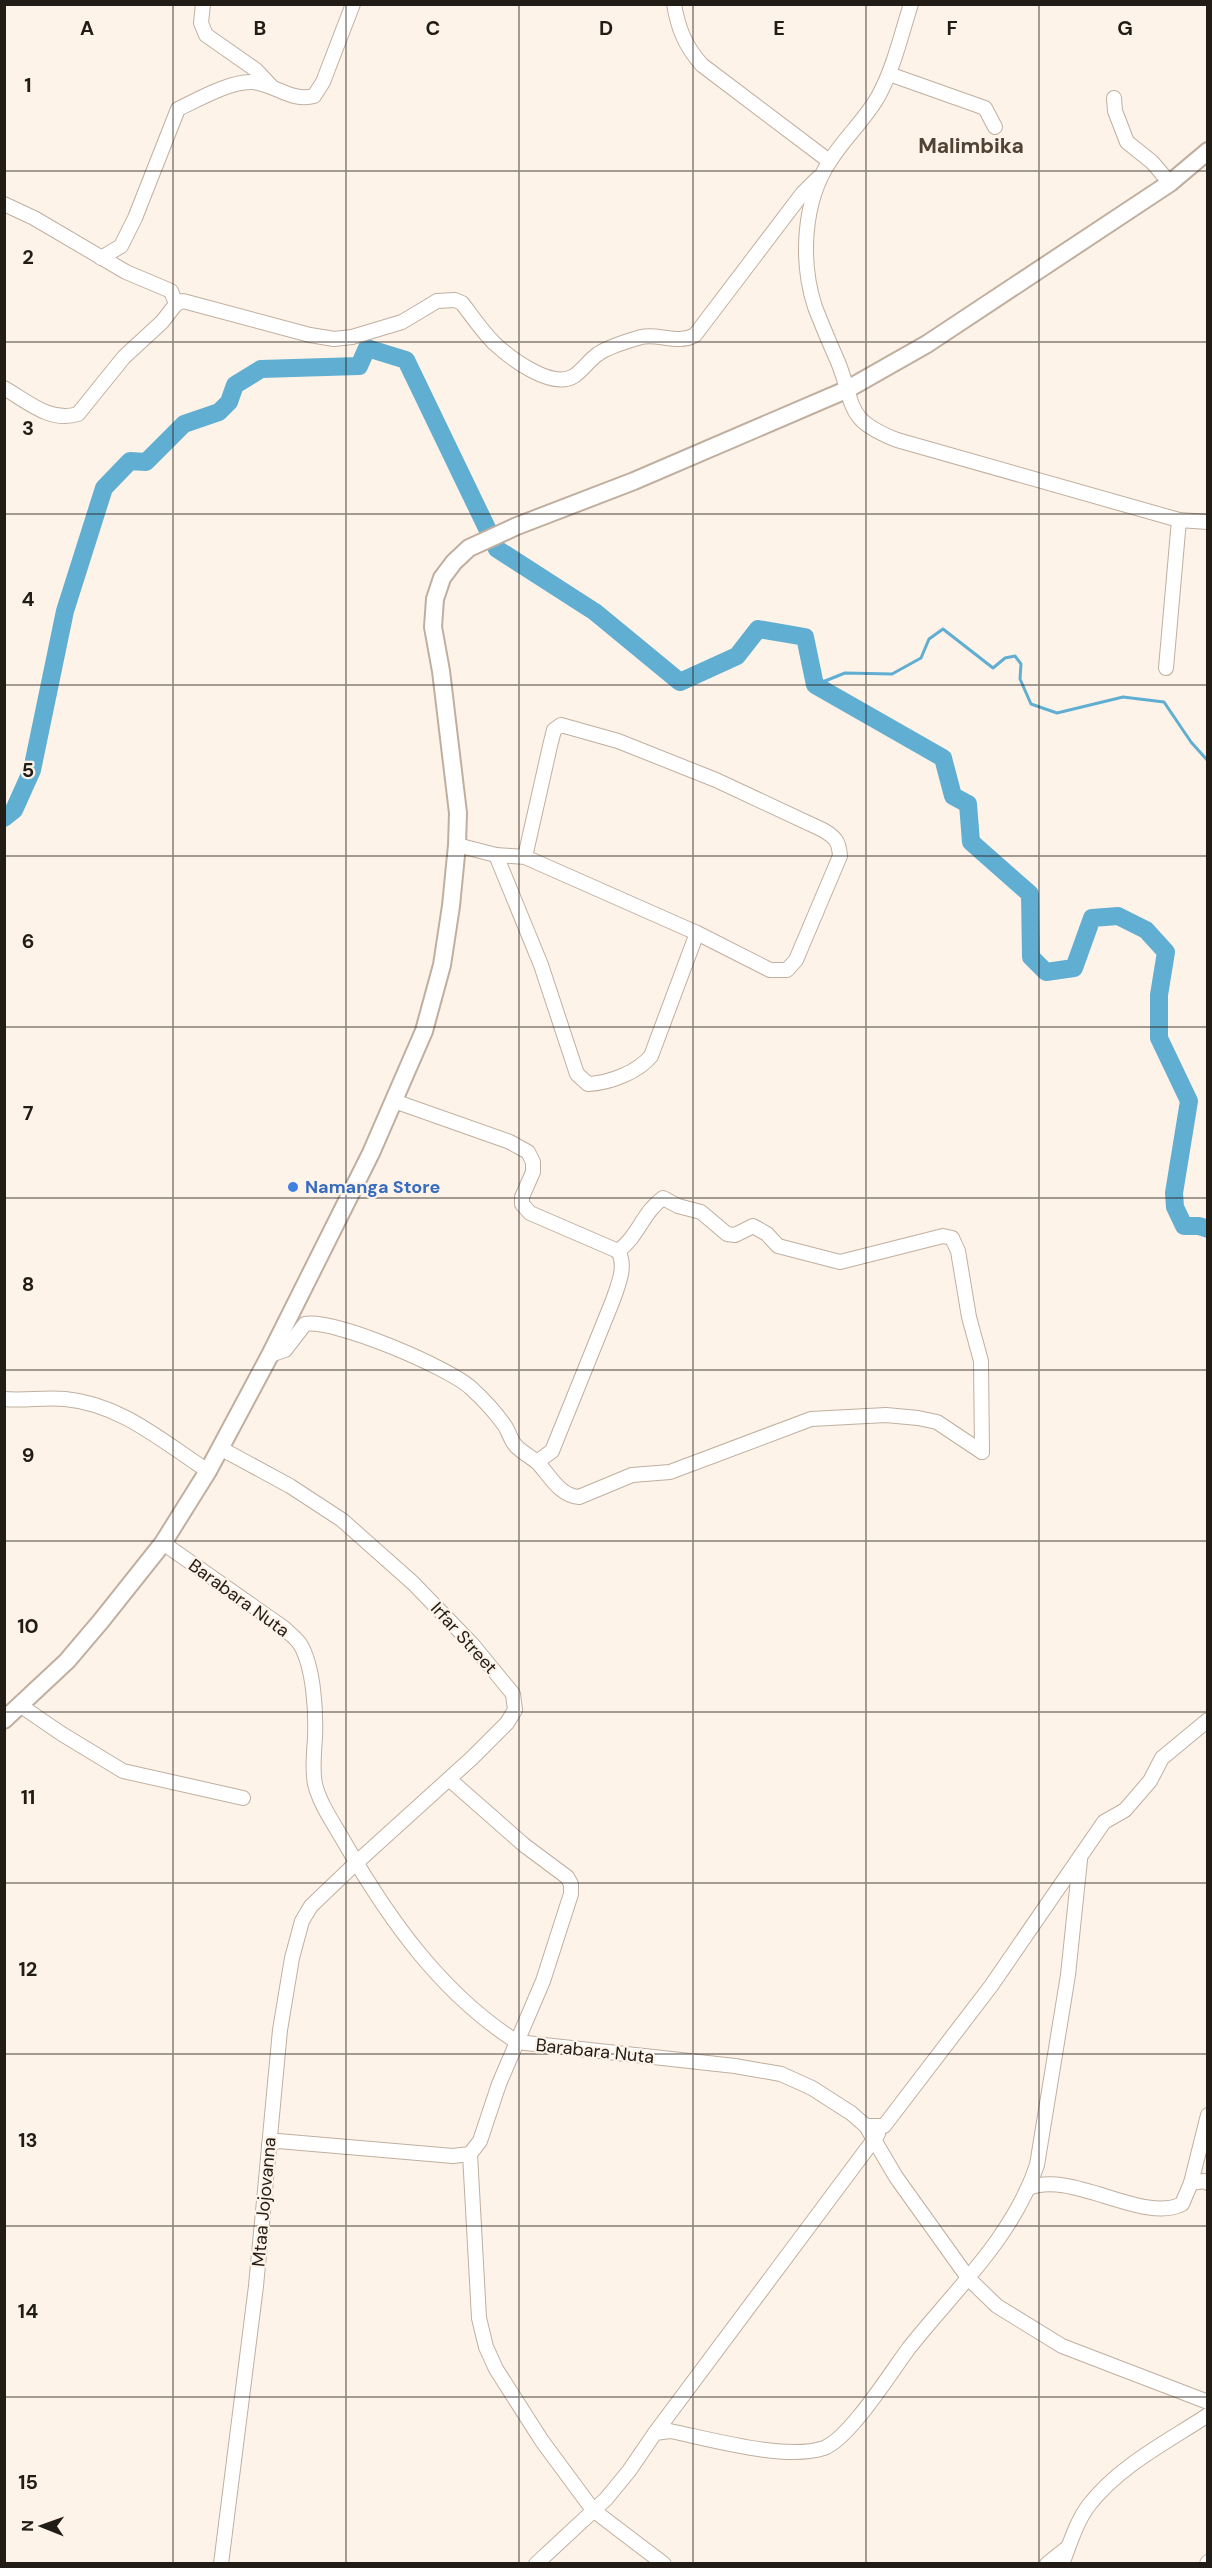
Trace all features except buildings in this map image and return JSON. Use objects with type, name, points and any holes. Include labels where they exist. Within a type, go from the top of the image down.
[{"type":"main road","points":[[4,1720],[68,1661],[101,1622],[163,1543],[208,1471],[270,1355],[371,1153],[424,1031],[442,965],[452,906],[457,846],[458,813],[441,671],[433,627],[435,599],[442,578],[454,562],[469,548],[502,533],[846,390],[927,344],[1170,183],[1208,151]]},
{"type":"street","points":[[202,4],[201,23],[206,35],[256,70],[271,86]]},
{"type":"street","points":[[101,258],[121,246],[178,109],[243,82],[271,86],[301,99],[314,96],[323,82],[353,4]]},
{"type":"street","points":[[674,4],[678,28],[691,53],[702,65],[829,161]]},
{"type":"street","points":[[911,4],[889,74],[878,97],[829,161],[812,199],[808,216],[808,270],[815,305],[850,407],[875,431],[897,440],[1179,520],[1208,522]]},
{"type":"street","points":[[889,74],[985,108],[995,126]]},
{"type":"street","points":[[1114,98],[1115,111],[1127,142],[1152,162],[1170,183]]},
{"type":"street","points":[[4,388],[41,411],[56,416],[78,414],[124,357],[162,322],[176,304],[183,301],[310,335],[334,339],[352,337],[402,322],[437,301],[455,300],[462,303],[492,341],[507,354],[539,375],[563,381],[575,376],[598,353],[642,337],[683,340],[695,335],[802,194],[822,175]]},
{"type":"street","points":[[4,204],[126,272],[171,291],[176,304]]},
{"type":"street","points":[[1166,668],[1179,520]]},
{"type":"street","points":[[457,846],[496,855],[525,857],[697,933],[770,970],[787,970],[796,960],[840,856],[840,846],[836,837],[716,780],[618,741],[561,725],[554,730],[525,857]]},
{"type":"street","points":[[496,855],[541,965],[577,1074],[588,1084],[636,1070],[651,1056],[697,933]]},
{"type":"street","points":[[394,1101],[510,1142],[528,1152],[533,1172],[522,1197],[522,1204],[530,1214],[618,1251],[623,1258],[613,1300],[552,1451],[537,1462]]},
{"type":"street","points":[[270,1355],[285,1350],[305,1324],[314,1323],[349,1330],[446,1371],[470,1387],[504,1425],[515,1445],[537,1462],[561,1490],[573,1497],[579,1497],[632,1475],[670,1472],[811,1419],[886,1415],[937,1422],[982,1452],[981,1361],[969,1317],[958,1251],[952,1238],[943,1236],[840,1262],[778,1246],[767,1234],[753,1226],[735,1234],[727,1234],[700,1212],[678,1206],[663,1198],[654,1204],[629,1243],[618,1251]]},
{"type":"street","points":[[4,1399],[63,1398],[117,1412],[208,1471]]},
{"type":"street","name":"Irfar Street","points":[[220,1448],[290,1486],[342,1520],[413,1583],[472,1644],[513,1694],[515,1710],[507,1723],[356,1863]]},
{"type":"street","name":"Barabara Nuta","points":[[163,1543],[284,1628],[300,1644],[312,1684],[315,1784],[322,1802],[356,1863],[415,1951],[435,1974],[490,2025],[517,2042],[735,2066],[781,2074],[812,2088],[851,2113],[866,2126],[896,2177],[969,2279],[998,2306],[1062,2346],[1208,2402]]},
{"type":"street","points":[[21,1706],[123,1771],[243,1798]]},
{"type":"street","points":[[536,2564],[593,2510],[629,2471],[873,2140],[991,1986],[1104,1822],[1125,1810],[1150,1781],[1162,1758],[1208,1720]]},
{"type":"street","points":[[448,1779],[524,1845],[567,1877],[571,1884],[571,1894],[543,1981],[500,2084],[480,2141],[470,2154],[479,2318],[486,2347],[496,2369],[542,2441],[593,2510],[664,2564]]},
{"type":"street","points":[[655,2433],[670,2431],[784,2452],[823,2448],[841,2437],[992,2248],[1029,2188],[1037,2165],[1068,1975],[1080,1860]]},
{"type":"street","name":"Mtaa Jojovanna","points":[[221,2564],[256,2286],[280,2030],[292,1958],[302,1921],[311,1906],[356,1863]]},
{"type":"street","points":[[1029,2188],[1038,2184],[1065,2186],[1172,2210],[1182,2204],[1199,2179],[1208,2115]]},
{"type":"street","points":[[866,2126],[884,2126]]},
{"type":"street","points":[[269,2145],[278,2141],[453,2156],[470,2154]]},
{"type":"street","points":[[1062,2564],[1076,2528],[1088,2506],[1109,2482],[1208,2415]]},
{"type":"street","points":[[1047,2564],[1069,2547]]},
{"type":"waterway","points":[[4,818],[14,810],[32,770],[65,611],[104,488],[130,461],[146,462],[184,424],[219,412],[229,402],[235,385],[261,369],[359,366],[367,348],[406,360],[497,549],[595,612],[680,682],[737,656],[758,629],[805,637],[815,685],[943,758],[953,796],[968,804],[971,842],[1030,894],[1031,957],[1046,972],[1074,968],[1092,918],[1118,916],[1146,930],[1166,952],[1159,995],[1159,1038],[1189,1101],[1174,1193],[1175,1207],[1184,1226],[1199,1226],[1208,1229]]},
{"type":"waterway","points":[[815,685],[845,673],[892,674],[921,658],[929,639],[943,629],[993,668],[1005,658],[1015,656],[1021,664],[1020,679],[1031,704],[1057,713],[1123,697],[1164,702],[1191,742],[1208,761]]},
{"type":"place","name":"Namanga Store","points":[[293,1187]]},
{"type":"district","name":"Malimbika","points":[[971,146]]}]
